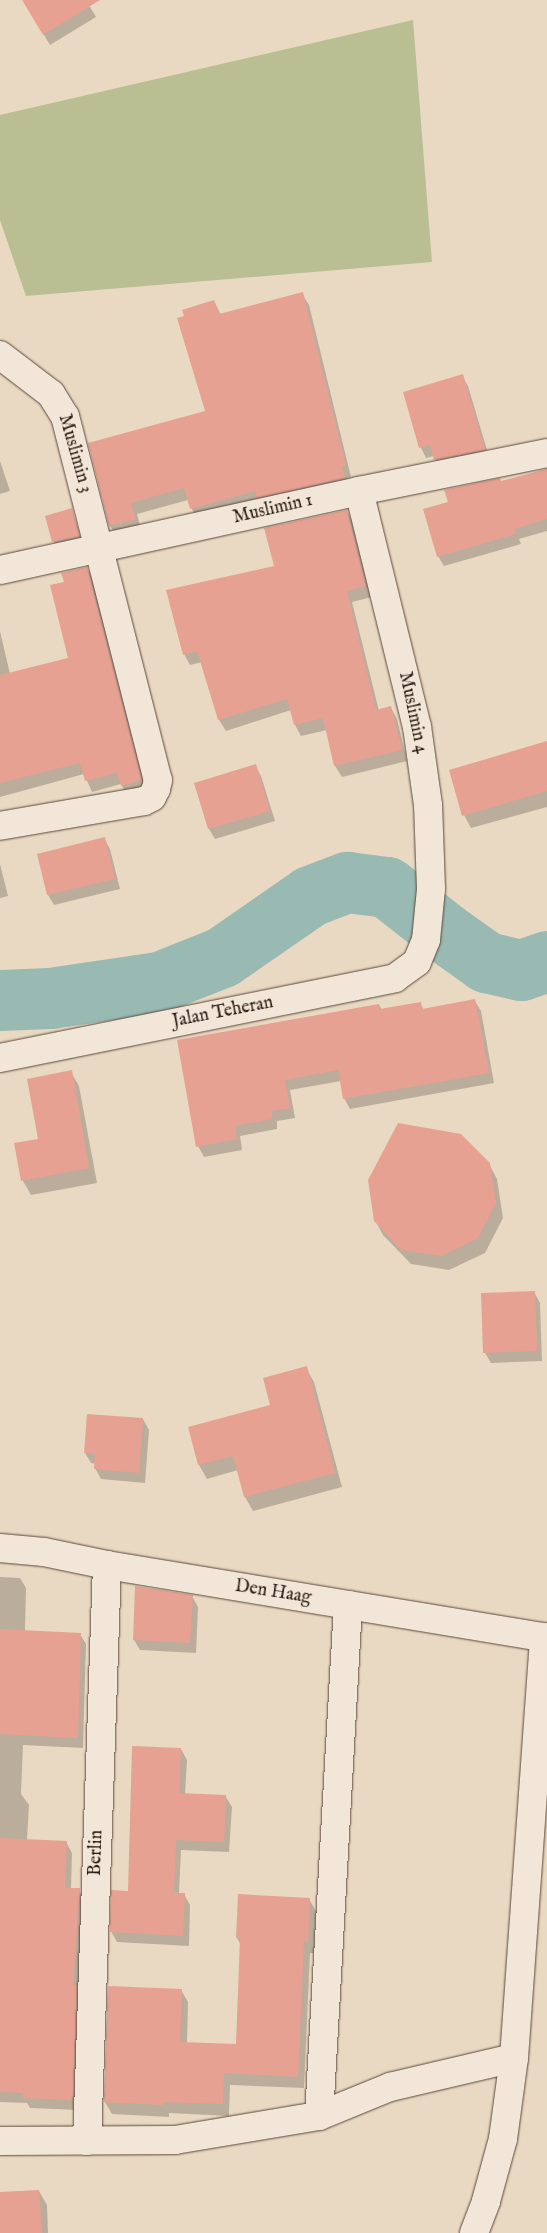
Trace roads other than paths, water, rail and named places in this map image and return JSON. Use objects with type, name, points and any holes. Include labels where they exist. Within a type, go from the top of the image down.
[{"type":"street","name":"Muslimin 3","points":[[0,355],[51,394],[65,416],[158,780],[152,796],[144,802],[0,826]]},
{"type":"street","name":"Muslimin 1","points":[[0,570],[359,491],[547,453]]},
{"type":"street","name":"Muslimin 4","points":[[359,491],[417,727],[428,805],[431,889],[426,940]]},
{"type":"street","name":"Jalan Teheran","points":[[0,1058],[395,978],[417,962],[426,940]]},
{"type":"street","name":"Den Haag","points":[[0,1548],[44,1552],[107,1566],[545,1638]]},
{"type":"street","name":"Berlin","points":[[87,2141],[107,1566]]},
{"type":"street","points":[[319,2116],[348,1605]]},
{"type":"street","points":[[474,2233],[486,2201],[503,2139],[514,2058],[545,1638]]},
{"type":"street","points":[[0,2141],[175,2140],[319,2116],[390,2087],[514,2058]]},
{"type":"waterway","points":[[0,1000],[50,998],[159,982],[222,957],[310,896],[347,882],[387,887],[486,962],[521,970],[547,961]]}]
